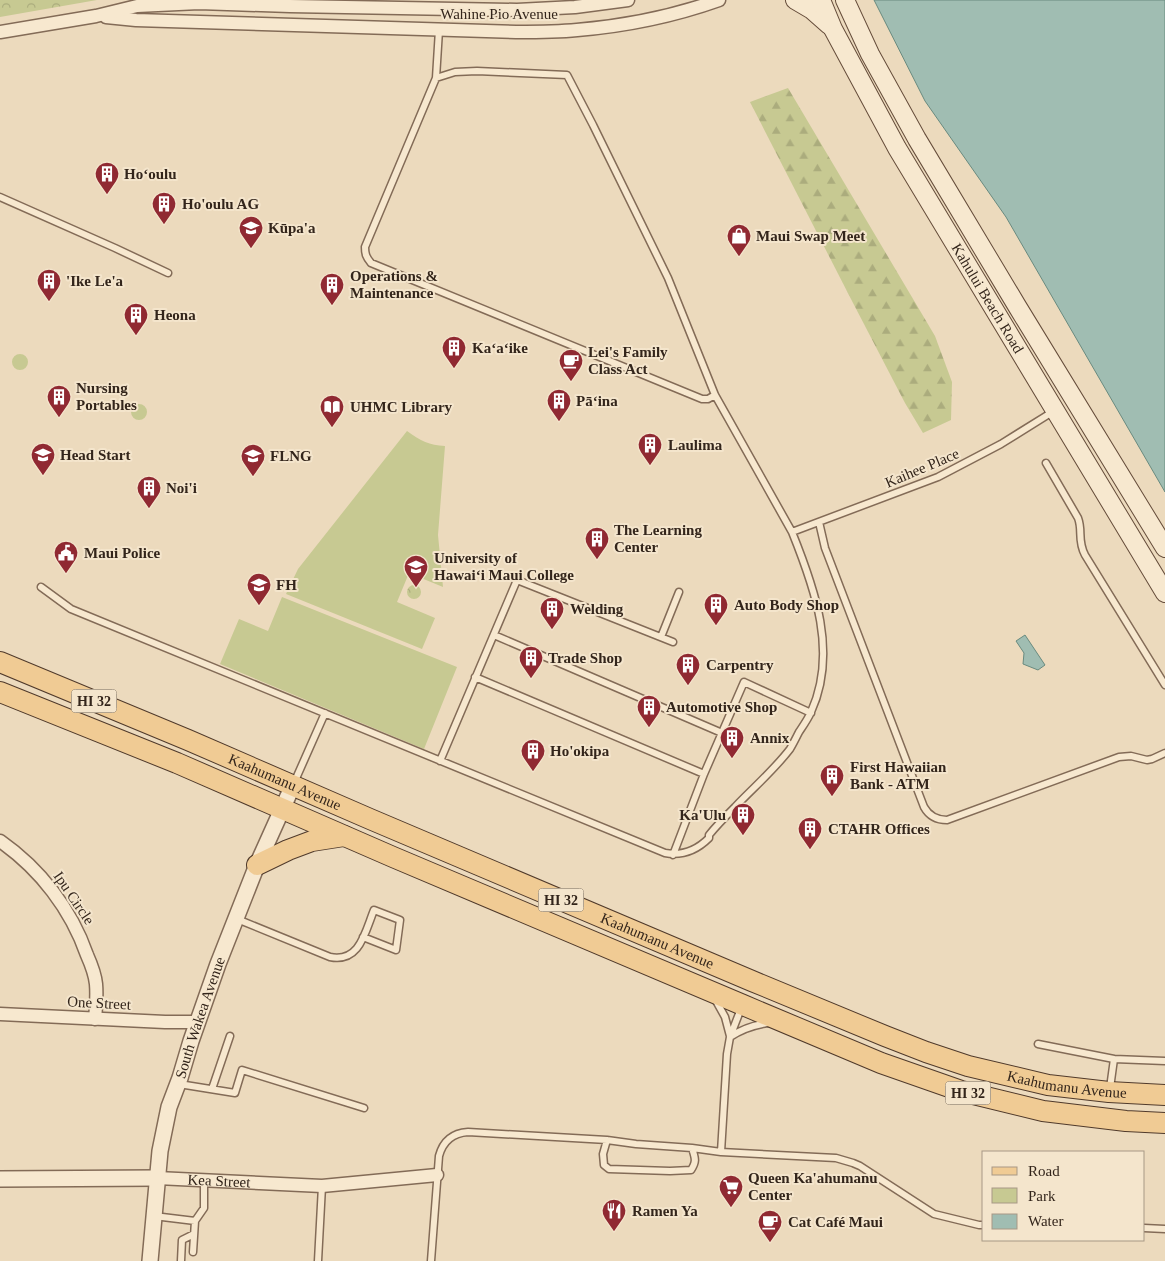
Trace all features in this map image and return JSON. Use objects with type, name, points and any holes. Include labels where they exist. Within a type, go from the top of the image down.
[{"type":"main road","points":[[795,0],[812,10],[833,29]]},
{"type":"main road","name":"Kahului Beach Road","points":[[821,0],[833,29],[897,148],[1165,593]]},
{"type":"main road","name":"Kahului Beach Road","points":[[845,0],[870,54],[917,139],[1165,548]]},
{"type":"main road","points":[[1055,410],[1076,402]]},
{"type":"main road","name":"Kaahumanu Avenue","points":[[0,662],[179,736],[752,981],[926,1052],[968,1066],[1048,1085],[1109,1092],[1165,1095]]},
{"type":"main road","name":"Kaahumanu Avenue","points":[[0,692],[177,763],[344,836],[881,1063],[961,1091],[1043,1111],[1126,1121],[1165,1123]]},
{"type":"main road","points":[[257,865],[312,841],[344,836]]},
{"type":"main road","points":[[743,1006],[752,981]]},
{"type":"street","name":"Wahine Pio Avenue","points":[[0,32],[96,16],[137,6],[199,3],[290,3],[516,10],[565,8],[628,0]]},
{"type":"street","name":"Wahine Pio Avenue","points":[[96,16],[136,20],[290,26],[516,32],[577,30],[637,22],[696,8],[720,0]]},
{"type":"street","points":[[290,3],[290,26]]},
{"type":"street","points":[[439,30],[441,9]]},
{"type":"street","name":"South Wakea Avenue","points":[[150,1261],[160,1150],[170,1107],[197,1022],[235,918],[293,785]]},
{"type":"street","name":"Ipu Circle","points":[[0,841],[24,859],[45,880],[74,922],[81,936],[96,984],[96,1019]]},
{"type":"street","name":"One Street","points":[[0,1014],[197,1022]]},
{"type":"street","name":"Kea Street","points":[[0,1179],[157,1178],[322,1186],[437,1175]]},
{"type":"lane","points":[[439,30],[436,78],[366,247],[365,254],[367,258],[371,263],[390,271],[702,399],[708,399],[715,395]]},
{"type":"lane","points":[[41,588],[71,609],[659,852],[673,855],[692,851],[705,842],[709,835],[790,748],[811,713],[818,693],[823,651],[822,630],[818,610],[792,532],[715,395],[668,278],[593,125],[567,76],[476,71],[455,72],[436,78]]},
{"type":"lane","points":[[0,197],[168,273]]},
{"type":"lane","name":"Kaihee Place","points":[[792,532],[938,477],[1001,444],[1055,410]]},
{"type":"lane","points":[[1046,463],[1078,518],[1080,542],[1085,555],[1165,685]]},
{"type":"lane","points":[[819,522],[826,548],[924,807],[932,817],[939,820],[947,820],[1119,756],[1131,756],[1147,760],[1165,753]]},
{"type":"lane","points":[[440,761],[517,580],[673,642]]},
{"type":"lane","points":[[661,637],[679,592]]},
{"type":"lane","points":[[494,635],[722,733]]},
{"type":"lane","points":[[475,677],[704,774]]},
{"type":"lane","points":[[673,855],[704,774],[744,682],[811,713]]},
{"type":"lane","points":[[293,785],[325,713]]},
{"type":"lane","points":[[235,918],[333,958],[342,958],[353,953],[359,947],[363,937],[374,910],[400,920],[396,950],[363,937]]},
{"type":"lane","points":[[710,991],[724,1014],[730,1037]]},
{"type":"lane","points":[[721,1152],[727,1054],[730,1037],[743,1006]]},
{"type":"lane","points":[[730,1037],[760,1024],[785,1023]]},
{"type":"lane","points":[[212,1088],[230,1036]]},
{"type":"lane","points":[[1038,1044],[1114,1059],[1165,1061]]},
{"type":"lane","points":[[1109,1092],[1114,1059]]},
{"type":"lane","points":[[178,1084],[235,1093],[242,1070],[364,1108]]},
{"type":"lane","points":[[431,1261],[439,1156],[442,1146],[449,1138],[462,1132],[607,1140],[721,1152],[836,1158],[860,1166],[929,1212],[982,1225]]},
{"type":"lane","points":[[607,1140],[603,1154],[604,1165],[609,1169],[691,1170],[695,1164],[692,1148]]},
{"type":"lane","points":[[193,1252],[195,1221],[204,1208],[204,1180]]},
{"type":"lane","points":[[318,1261],[322,1186]]},
{"type":"lane","points":[[154,1216],[195,1221]]},
{"type":"lane","points":[[1145,1228],[1165,1229]]},
{"type":"lane","points":[[181,1261],[182,1240],[194,1234]]},
{"type":"green space","points":[[0,0],[97,0],[0,17]]},
{"type":"green space","points":[[788,88],[935,336],[952,382],[951,420],[923,433],[905,403],[750,102]]},
{"type":"green space","points":[[20,354],[28,362],[20,370],[12,362]]},
{"type":"green space","points":[[139,404],[147,412],[139,420],[131,412]]},
{"type":"green space","points":[[407,431],[425,442],[445,446],[438,535],[443,587],[409,573],[397,602],[435,618],[422,649],[286,594],[298,569]]},
{"type":"green space","points":[[411,585],[417,585],[421,592],[417,599],[411,599],[407,595],[407,589]]},
{"type":"green space","points":[[282,597],[457,667],[424,749],[220,664],[239,619],[268,631]]},
{"type":"water","points":[[874,0],[1165,0],[1165,492],[1006,217],[925,101]]},
{"type":"water","points":[[1025,635],[1045,665],[1038,670],[1023,664],[1024,653],[1016,641]]},
{"type":"place","name":"Ho‘oulu","points":[[107,195]]},
{"type":"place","name":"Ho'oulu AG","points":[[164,225]]},
{"type":"place","name":"Kūpa'a","points":[[251,249]]},
{"type":"place","name":"Maui Swap Meet","points":[[739,257]]},
{"type":"place","name":"'Ike Le'a","points":[[49,302]]},
{"type":"place","name":"Operations & Maintenance","points":[[332,306]]},
{"type":"place","name":"Heona","points":[[136,336]]},
{"type":"place","name":"Ka‘a‘ike","points":[[454,369]]},
{"type":"place","name":"Lei's Family Class Act","points":[[571,382]]},
{"type":"place","name":"Nursing Portables","points":[[59,418]]},
{"type":"place","name":"Pā‘ina","points":[[559,422]]},
{"type":"place","name":"UHMC Library","points":[[332,428]]},
{"type":"place","name":"Laulima","points":[[650,466]]},
{"type":"place","name":"Head Start","points":[[43,476]]},
{"type":"place","name":"FLNG","points":[[253,477]]},
{"type":"place","name":"Noi'i","points":[[149,509]]},
{"type":"place","name":"The Learning Center","points":[[597,560]]},
{"type":"place","name":"Maui Police","points":[[66,574]]},
{"type":"place","name":"University of Hawai‘i Maui College","points":[[416,588]]},
{"type":"place","name":"FH","points":[[259,606]]},
{"type":"place","name":"Auto Body Shop","points":[[716,626]]},
{"type":"place","name":"Welding","points":[[552,630]]},
{"type":"place","name":"Trade Shop","points":[[531,679]]},
{"type":"place","name":"Carpentry","points":[[688,686]]},
{"type":"place","name":"Automotive Shop","points":[[649,728]]},
{"type":"place","name":"Annix","points":[[732,759]]},
{"type":"place","name":"Ho'okipa","points":[[533,772]]},
{"type":"place","name":"First Hawaiian Bank - ATM","points":[[832,797]]},
{"type":"place","name":"Ka'Ulu","points":[[743,836]]},
{"type":"place","name":"CTAHR Offices","points":[[810,850]]},
{"type":"place","name":"Queen Ka'ahumanu Center","points":[[731,1208]]},
{"type":"place","name":"Ramen Ya","points":[[614,1232]]},
{"type":"place","name":"Cat Café Maui","points":[[770,1243]]}]
